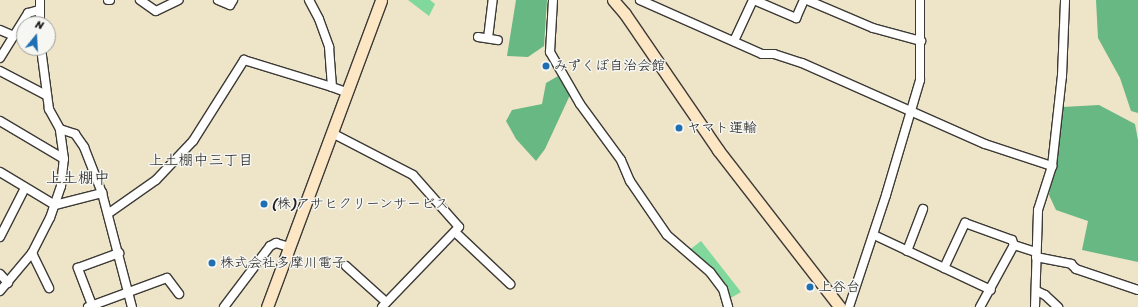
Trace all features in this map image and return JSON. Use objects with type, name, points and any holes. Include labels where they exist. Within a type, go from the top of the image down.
[{"type":"street","points":[[39,16],[40,0]]},
{"type":"street","points":[[140,0],[156,12],[179,0]]},
{"type":"street","points":[[218,0],[230,5],[233,0]]},
{"type":"street","points":[[301,0],[310,1],[329,48],[332,86]]},
{"type":"street","points":[[268,307],[381,0]]},
{"type":"street","points":[[488,38],[493,0]]},
{"type":"street","points":[[553,0],[550,52],[580,104],[621,160],[630,181],[667,235],[710,272],[723,289],[728,307]]},
{"type":"street","points":[[612,0],[625,14],[718,150],[840,307]]},
{"type":"street","points":[[640,0],[762,54],[774,54],[802,63],[910,113],[985,144],[1052,166]]},
{"type":"street","points":[[734,41],[753,0],[796,18],[804,0]]},
{"type":"street","points":[[807,0],[872,28],[921,42]]},
{"type":"street","points":[[849,307],[874,235],[920,80],[920,0]]},
{"type":"street","points":[[1035,307],[1037,291],[1035,255],[1038,210],[1052,166],[1062,76],[1065,0]]},
{"type":"street","points":[[0,58],[28,12],[39,10]]},
{"type":"street","points":[[0,30],[14,36]]},
{"type":"street","points":[[478,37],[498,40]]},
{"type":"street","points":[[0,291],[32,253],[55,205],[61,186],[64,159],[60,129],[52,115],[46,95],[42,56]]},
{"type":"street","points":[[108,212],[156,180],[193,141],[244,60],[332,86],[346,92]]},
{"type":"street","points":[[0,71],[46,95]]},
{"type":"street","points":[[0,121],[64,159]]},
{"type":"street","points":[[60,129],[75,134],[84,147],[108,212],[132,307]]},
{"type":"street","points":[[332,133],[412,175],[459,227],[384,304],[346,266]]},
{"type":"street","points":[[0,172],[55,205],[102,193]]},
{"type":"street","points":[[0,237],[25,188]]},
{"type":"street","points":[[907,251],[923,209]]},
{"type":"street","points":[[944,268],[965,223],[1012,240],[1014,245],[1035,255],[1071,264],[1076,269],[1138,290]]},
{"type":"street","points":[[455,232],[510,284]]},
{"type":"street","points":[[874,235],[991,290]]},
{"type":"street","points":[[224,307],[270,246],[276,243],[290,247]]},
{"type":"street","points":[[980,307],[991,290],[1014,245]]},
{"type":"street","points":[[32,253],[49,288]]},
{"type":"street","points":[[119,253],[78,268],[90,306],[168,278],[179,294]]},
{"type":"street","points":[[0,274],[8,283]]},
{"type":"street","points":[[1037,291],[1046,295],[1058,307]]},
{"type":"green space","points":[[408,0],[430,0],[435,4],[429,16]]},
{"type":"green space","points":[[516,0],[547,0],[544,46],[528,57],[507,56]]},
{"type":"green space","points":[[1096,0],[1138,0],[1138,113],[1131,111],[1120,78],[1098,38]]},
{"type":"green space","points":[[558,76],[570,95],[545,149],[536,161],[516,139],[506,121],[512,110],[542,104],[546,83]]},
{"type":"green space","points":[[1099,105],[1135,124],[1138,140],[1138,262],[1082,250],[1088,221],[1056,210],[1049,195],[1063,107]]},
{"type":"green space","points":[[701,241],[741,292],[729,299],[688,251]]},
{"type":"place","name":"みずくぼ自治会館","points":[[546,66]]},
{"type":"place","name":"ヤマト運輸","points":[[679,128]]},
{"type":"place","name":"(株)アサヒクリーンサービス","points":[[264,204]]},
{"type":"place","name":"株式会社多摩川電子","points":[[212,263]]},
{"type":"place","name":"上谷台","points":[[810,287]]},
{"type":"district","name":"上土棚中三丁目","points":[[201,161]]},
{"type":"district","name":"上土棚中","points":[[78,178]]}]
